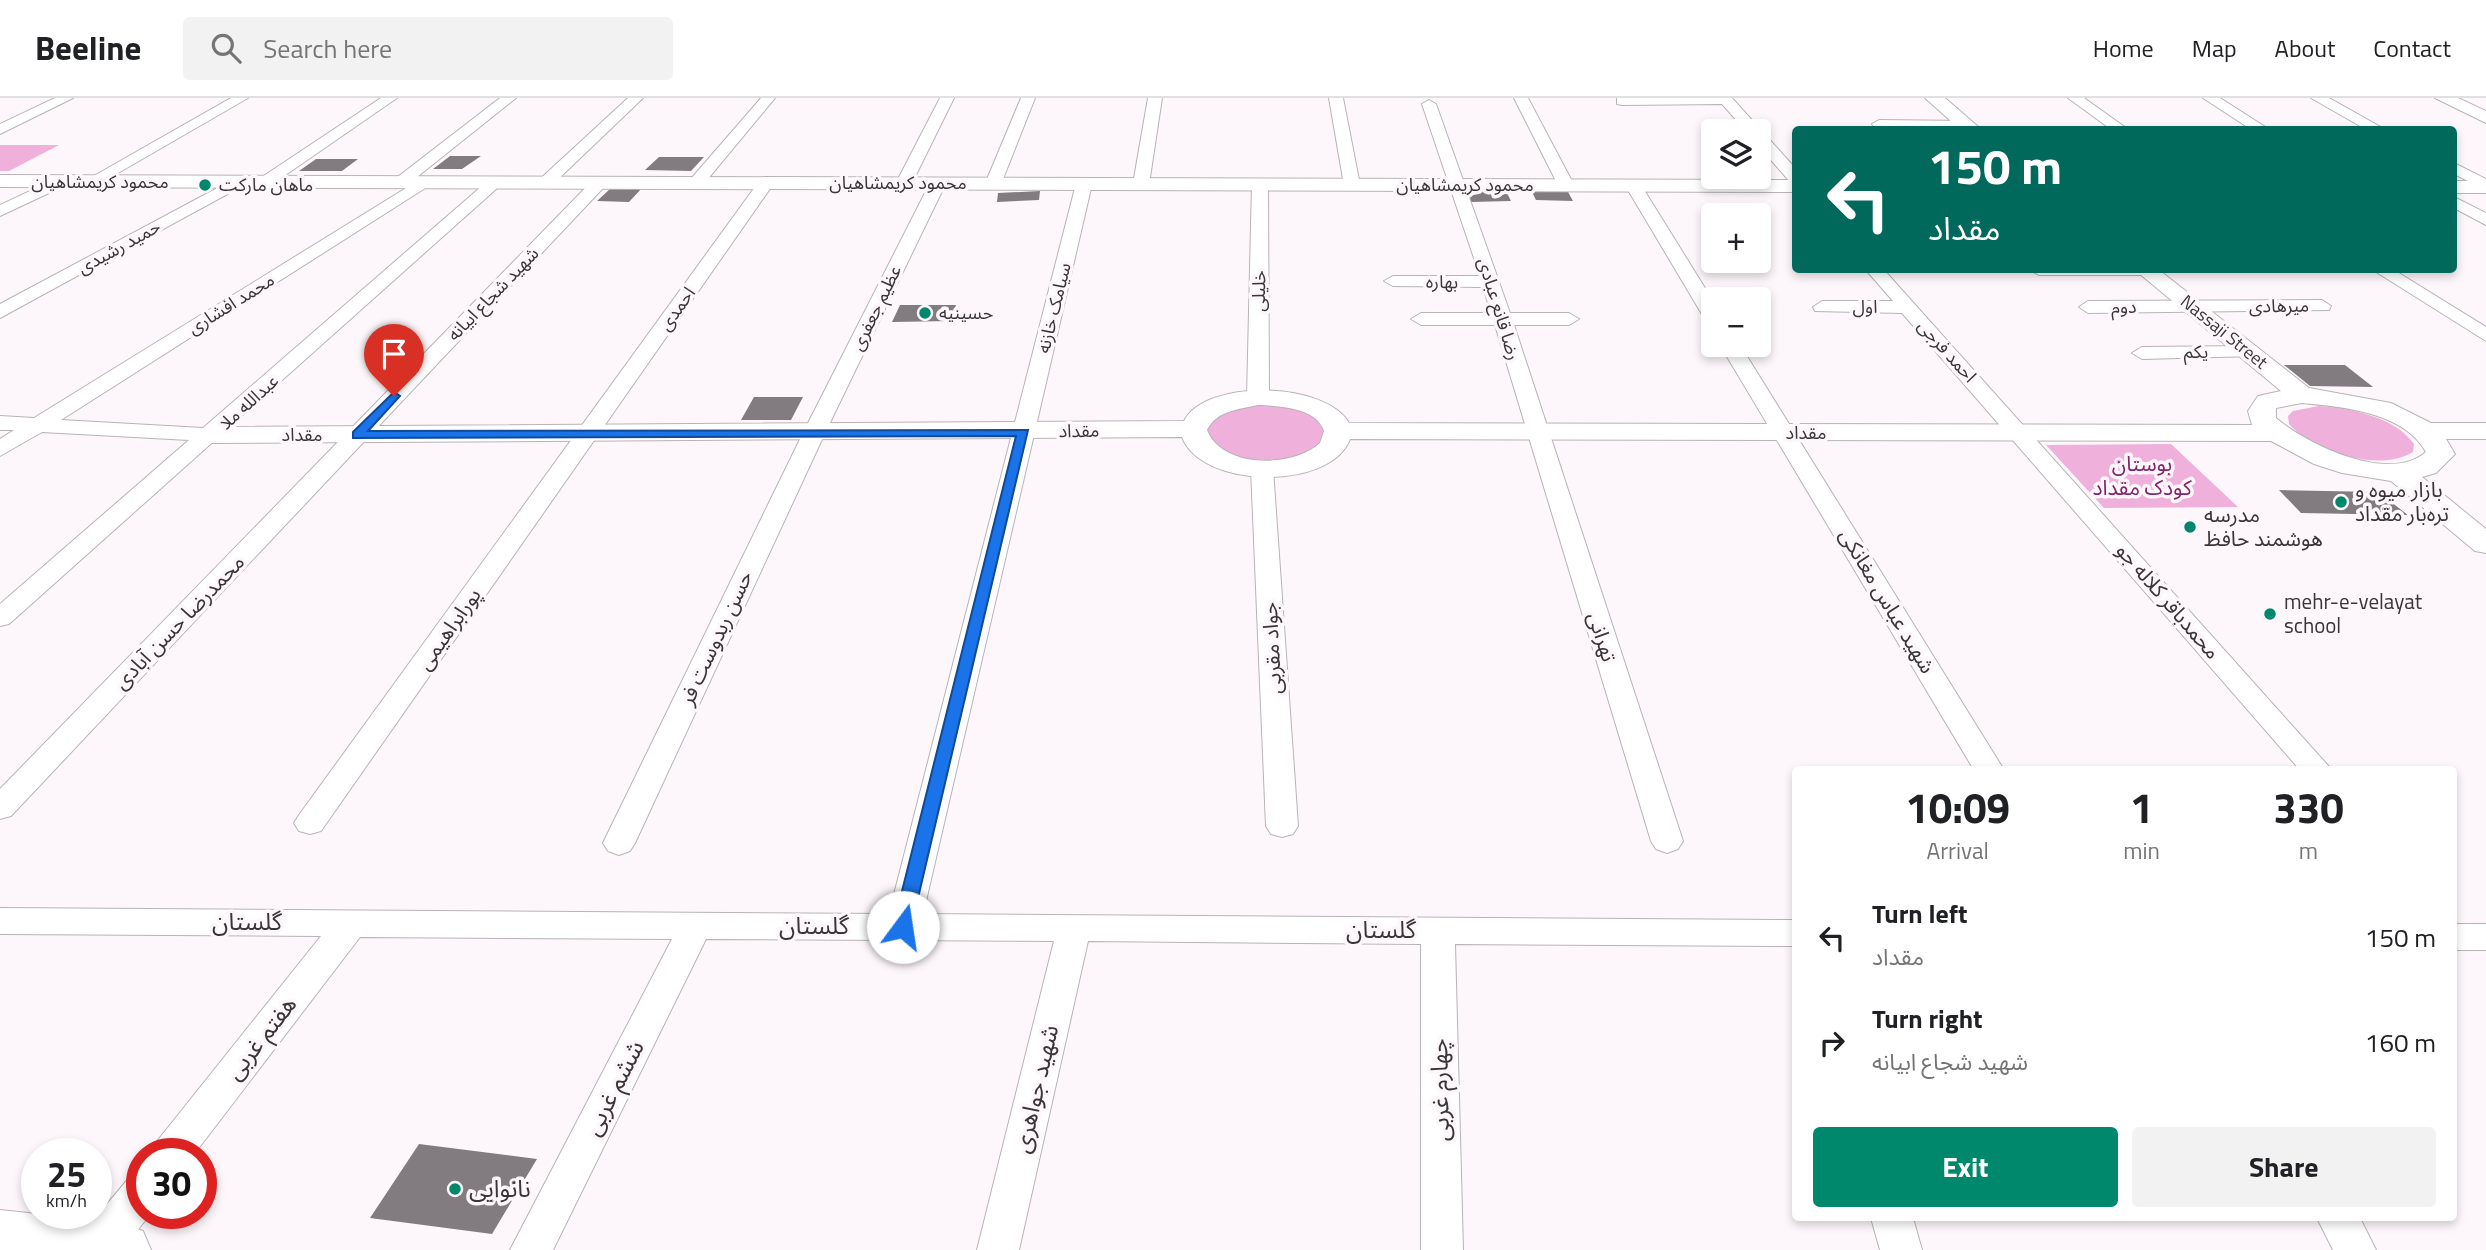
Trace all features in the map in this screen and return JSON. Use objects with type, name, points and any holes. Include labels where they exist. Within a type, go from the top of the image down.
[{"type":"main road","points":[[0,1237],[110,1249]]},
{"type":"street","points":[[0,130],[66,98]]},
{"type":"street","points":[[93,181],[241,98]]},
{"type":"street","points":[[265,182],[390,98]]},
{"type":"street","points":[[401,182],[509,98]]},
{"type":"street","points":[[545,183],[636,98]]},
{"type":"street","points":[[696,183],[768,98]]},
{"type":"street","points":[[904,183],[947,98]]},
{"type":"street","points":[[993,184],[1028,98]]},
{"type":"street","points":[[1140,184],[1155,98]]},
{"type":"street","points":[[1336,98],[1352,185]]},
{"type":"street","points":[[1521,98],[1566,185]]},
{"type":"street","points":[[1934,98],[1969,126]]},
{"type":"street","points":[[2075,98],[2116,126]]},
{"type":"street","points":[[2210,98],[2256,126]]},
{"type":"street","points":[[2318,98],[2371,126]]},
{"type":"street","points":[[2444,98],[2486,118]]},
{"type":"street","points":[[1621,99],[1725,99],[1743,119]]},
{"type":"street","points":[[1621,99],[1634,117]]},
{"type":"street","name":"رضا قانع عبادی","points":[[1429,104],[1460,185],[1538,432]]},
{"type":"street","points":[[1879,124],[1940,126]]},
{"type":"street","points":[[1771,151],[1792,174]]},
{"type":"street","points":[[2457,170],[2486,186]]},
{"type":"street","name":"محمود کریمشاهیان","points":[[0,181],[1792,186]]},
{"type":"street","points":[[0,211],[62,181]]},
{"type":"street","name":"حمید رشیدی","points":[[0,312],[238,182]]},
{"type":"street","name":"محمد افشاری","points":[[0,449],[424,182]]},
{"type":"street","name":"عبدالله ملا","points":[[0,618],[496,183]]},
{"type":"street","name":"شهید شجاع ابیانه","points":[[357,435],[599,183]]},
{"type":"street","name":"احمدی","points":[[587,434],[766,183]]},
{"type":"street","name":"عظیم جعفری","points":[[814,433],[938,183]]},
{"type":"street","name":"سیامک خازنه","points":[[903,927],[1084,184]]},
{"type":"street","name":"خلیلی","points":[[1258,397],[1260,184]]},
{"type":"street","points":[[1633,185],[1701,296]]},
{"type":"street","points":[[2457,187],[2486,186]]},
{"type":"street","points":[[2457,204],[2486,220]]},
{"type":"street","name":"احمد فرجی","points":[[1878,273],[2020,433]]},
{"type":"street","name":"Nassaji Street","points":[[2151,273],[2302,395]]},
{"type":"street","points":[[2387,273],[2486,335]]},
{"type":"street","name":"بهاره","points":[[1393,281],[1491,282]]},
{"type":"street","name":"میرهادی","points":[[2193,307],[2322,306]]},
{"type":"street","name":"اول","points":[[1822,307],[1908,307]]},
{"type":"street","name":"دوم","points":[[2112,329],[2088,307],[2193,307]]},
{"type":"street","points":[[1421,319],[1569,319]]},
{"type":"street","name":"یکم","points":[[2142,352],[2249,352]]},
{"type":"street","name":"شهید عباس مغانکی","points":[[1737,357],[1987,766]]},
{"type":"street","points":[[2302,395],[2367,405],[2405,419],[2425,431],[2437,443],[2441,454],[2435,464],[2420,470],[2398,472],[2333,461],[2291,444],[2273,433],[2263,421],[2261,411],[2267,402],[2302,395]]},
{"type":"street","points":[[1258,397],[1292,400],[1320,409],[1332,419],[1338,430],[1336,443],[1326,453],[1309,462],[1262,469],[1218,461],[1198,446],[1192,429],[1207,411],[1238,399],[1258,397]]},
{"type":"street","name":"مقداد","points":[[0,423],[211,435],[1192,429]]},
{"type":"street","name":"مقداد","points":[[1338,430],[2273,433]]},
{"type":"street","points":[[2425,431],[2486,431]]},
{"type":"street","name":"تهرانی","points":[[1538,432],[1667,841]]},
{"type":"street","name":"حسن ربدوست فر","points":[[619,843],[814,433]]},
{"type":"street","name":"محمدباقر کلاله جو","points":[[2020,433],[2313,766]]},
{"type":"street","name":"پورابراهیمی","points":[[310,823],[587,434]]},
{"type":"street","name":"محمدرضا حسن آبادی","points":[[0,808],[357,435]]},
{"type":"street","name":"جواد مقربی","points":[[1262,469],[1282,826]]},
{"type":"street","points":[[2398,472],[2486,544]]},
{"type":"street","name":"گلستان","points":[[0,921],[1792,933]]},
{"type":"street","name":"هفتم غربی","points":[[184,1138],[351,923]]},
{"type":"street","name":"ششم غربی","points":[[531,1250],[696,925]]},
{"type":"street","name":"شهید جواهری","points":[[998,1250],[1073,928]]},
{"type":"street","name":"چهارم غربی","points":[[1438,930],[1442,1250]]},
{"type":"street","points":[[110,1249],[126,1220]]},
{"type":"street","points":[[1893,1221],[1901,1250]]},
{"type":"street","points":[[2340,1221],[2355,1250]]},
{"type":"green space","points":[[0,145],[59,145],[9,171],[0,171]]},
{"type":"green space","points":[[1248,403],[1287,404],[1318,417],[1327,436],[1299,457],[1270,463],[1239,458],[1207,444],[1206,423],[1215,414]]},
{"type":"green space","points":[[2319,406],[2345,409],[2384,420],[2406,434],[2414,444],[2413,452],[2399,458],[2365,460],[2330,451],[2300,434],[2289,424],[2288,416],[2293,411]]},
{"type":"green space","name":"بوستان کودک مقداد","points":[[2171,444],[2238,507],[2104,508],[2046,445]]},
{"type":"building","points":[[450,156],[481,156],[462,169],[433,169]]},
{"type":"building","points":[[659,157],[704,157],[691,171],[645,170]]},
{"type":"building","points":[[316,159],[358,159],[342,171],[299,171]]},
{"type":"building","points":[[1465,187],[1504,187],[1511,201],[1470,202]]},
{"type":"building","points":[[611,188],[642,188],[629,202],[597,201]]},
{"type":"building","points":[[1531,190],[1567,190],[1573,201],[1536,200]]},
{"type":"building","points":[[1040,191],[1039,200],[997,202],[998,193]]},
{"type":"building","name":"حسینیه","points":[[900,305],[956,305],[951,321],[892,322]]},
{"type":"building","points":[[2284,365],[2345,365],[2373,387],[2310,386]]},
{"type":"building","points":[[754,397],[803,397],[791,420],[741,420]]},
{"type":"building","name":"بازار میوه و تره‌بار مقداد","points":[[2279,490],[2378,492],[2408,515],[2301,513]]},
{"type":"building","name":"نانوایی","points":[[419,1144],[537,1159],[492,1234],[370,1218]]},
{"type":"place","name":"ماهان مارکت","points":[[205,185]]},
{"type":"place","name":"حسینیه","points":[[925,313]]},
{"type":"place","name":"بازار میوه و تره‌بار مقداد","points":[[2341,502]]},
{"type":"place","name":"مدرسه هوشمند حافظ","points":[[2190,527]]},
{"type":"place","name":"mehr-e-velayat school","points":[[2270,614]]},
{"type":"place","name":"نانوایی","points":[[455,1189]]},
{"type":"route","points":[[394,396],[357,435],[1023,432],[903,927]]}]
